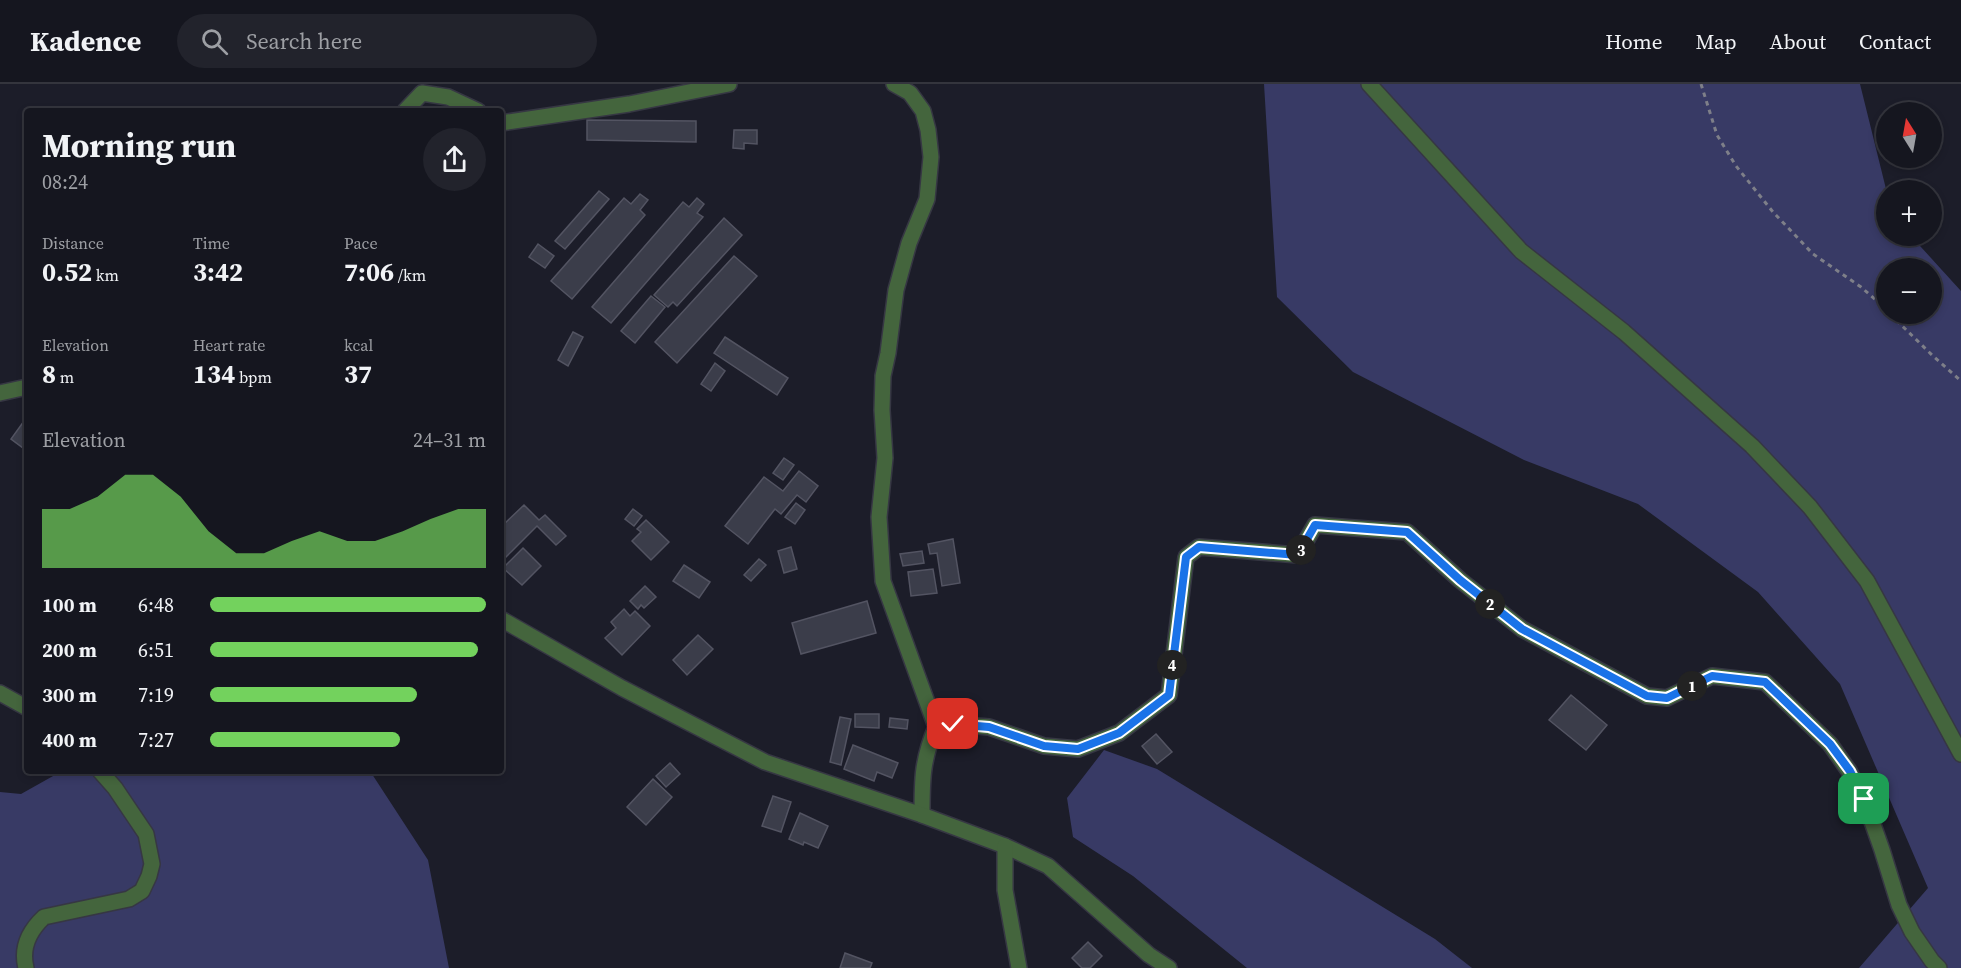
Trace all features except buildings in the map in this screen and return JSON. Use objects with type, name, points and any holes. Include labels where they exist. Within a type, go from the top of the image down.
[{"type":"street","points":[[504,123],[629,104],[729,84]]},
{"type":"street","points":[[894,84],[909,93],[923,111],[931,157],[927,198],[909,243],[896,290],[883,376],[882,410],[885,458],[879,517],[883,581],[936,726],[927,747],[922,774],[922,815]]},
{"type":"street","points":[[1369,84],[1521,251],[1624,332],[1752,446],[1810,507],[1867,581],[1961,754]]},
{"type":"street","points":[[408,108],[422,93],[448,97],[472,108]]},
{"type":"street","points":[[0,393],[24,388]]},
{"type":"street","points":[[936,726],[953,724],[989,727],[1044,746],[1078,749],[1119,733],[1169,695],[1186,557],[1199,547],[1298,555],[1315,525],[1407,532],[1460,580],[1522,629],[1647,696],[1667,698],[1712,676],[1765,682],[1830,744],[1850,771],[1864,799],[1903,914],[1912,932],[1939,968]]},
{"type":"street","points":[[504,621],[622,688],[765,762],[922,815],[1005,846],[1048,866],[1149,955],[1169,968]]},
{"type":"street","points":[[0,693],[24,706]]},
{"type":"street","points":[[26,968],[24,961],[26,941],[34,926],[44,917],[129,899],[142,891],[149,876],[152,864],[146,834],[115,788],[103,774]]},
{"type":"street","points":[[1005,846],[1005,890],[1019,968]]},
{"type":"path","points":[[1701,84],[1717,135],[1736,166],[1773,212],[1814,254],[1876,300]]},
{"type":"path","points":[[1900,324],[1961,381]]},
{"type":"shaded area","points":[[1264,84],[1860,84],[1876,149],[1876,168],[1881,168],[1884,180],[1876,180],[1876,246],[1920,246],[1931,258],[1876,258],[1876,324],[1942,324],[1942,270],[1961,291],[1961,968],[1859,968],[1928,888],[1840,684],[1758,592],[1638,504],[1524,460],[1353,372],[1277,297]]},
{"type":"shaded area","points":[[1104,750],[1157,769],[1435,939],[1472,968],[1247,968],[1133,876],[1073,837],[1067,798]]},
{"type":"shaded area","points":[[57,774],[372,774],[428,860],[449,968],[0,968],[0,792],[21,794]]},
{"type":"route","points":[[953,724],[989,727],[1044,746],[1078,749],[1119,733],[1169,695],[1186,557],[1199,547],[1298,555],[1315,525],[1407,532],[1460,580],[1522,629],[1647,696],[1667,698],[1712,676],[1765,682],[1830,744],[1850,771],[1864,799]]}]
